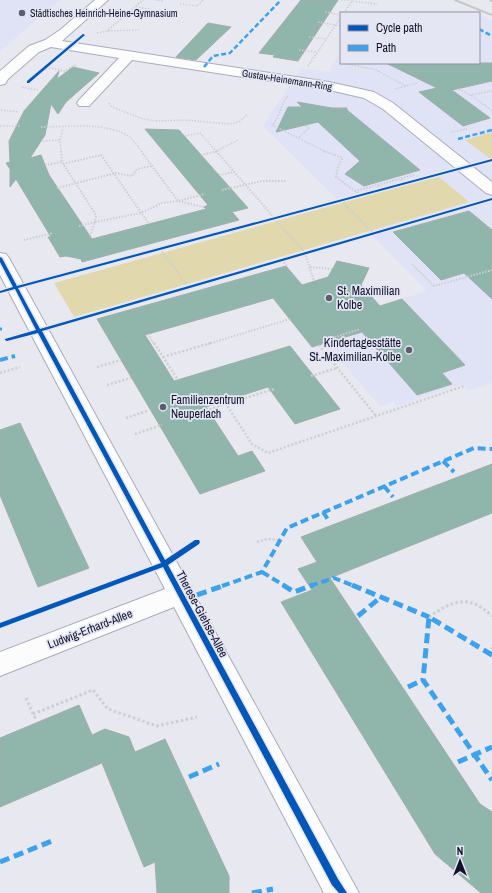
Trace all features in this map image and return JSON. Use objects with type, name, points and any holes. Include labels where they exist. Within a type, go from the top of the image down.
[{"type":"street","points":[[0,81],[1,77],[34,49],[50,43],[102,0]]},
{"type":"street","points":[[0,87],[17,80],[50,51],[50,43]]},
{"type":"street","name":"Gustav-Heinemann-Ring","points":[[50,43],[297,81],[369,95],[388,106],[492,190]]},
{"type":"street","points":[[84,103],[129,55]]},
{"type":"street","name":"Therese-Giehse-Allee","points":[[0,258],[331,875],[343,893]]},
{"type":"street","name":"Ludwig-Erhard-Allee","points":[[0,664],[180,594]]},
{"type":"path","points":[[107,31],[143,0]]},
{"type":"path","points":[[155,0],[162,1]]},
{"type":"path","points":[[180,4],[197,6],[203,0]]},
{"type":"path","points":[[341,0],[352,0],[377,4]]},
{"type":"path","points":[[345,12],[352,0]]},
{"type":"path","points":[[136,6],[150,8]]},
{"type":"path","points":[[325,12],[340,16]]},
{"type":"path","points":[[297,81],[340,18]]},
{"type":"path","points":[[318,22],[340,26]]},
{"type":"path","points":[[92,33],[139,30]]},
{"type":"path","points":[[309,37],[326,39]]},
{"type":"path","points":[[299,50],[317,52]]},
{"type":"path","points":[[46,67],[64,71],[79,63]]},
{"type":"path","points":[[343,64],[359,65],[386,73],[406,86]]},
{"type":"path","points":[[397,89],[417,83]]},
{"type":"path","points":[[22,87],[38,90]]},
{"type":"path","points":[[459,89],[492,111]]},
{"type":"path","points":[[470,95],[492,92]]},
{"type":"path","points":[[107,101],[112,107],[143,119],[157,121],[185,120],[229,124],[239,122],[247,115]]},
{"type":"path","points":[[282,103],[280,116],[272,125],[299,137],[317,149],[341,157],[342,159],[335,170],[336,178],[339,182],[360,195]]},
{"type":"path","points":[[1,110],[19,112]]},
{"type":"path","points":[[299,137],[309,128],[305,125]]},
{"type":"path","points":[[0,126],[20,126]]},
{"type":"path","points":[[41,127],[104,129],[118,131],[129,136],[178,201],[204,207]]},
{"type":"path","points":[[63,128],[60,140],[62,163],[96,215],[90,236]]},
{"type":"path","points":[[450,132],[467,129]]},
{"type":"path","points":[[185,136],[200,133],[217,152],[305,253],[314,281]]},
{"type":"path","points":[[43,141],[60,140]]},
{"type":"path","points":[[201,155],[217,152],[230,146],[238,140]]},
{"type":"path","points":[[45,165],[101,155],[149,224]]},
{"type":"path","points":[[57,188],[75,182],[114,174],[132,176],[137,169],[152,166]]},
{"type":"path","points":[[219,175],[234,172]]},
{"type":"path","points":[[355,191],[414,175]]},
{"type":"path","points":[[400,179],[405,183]]},
{"type":"path","points":[[222,190],[262,181],[287,181]]},
{"type":"path","points":[[378,185],[383,190]]},
{"type":"path","points":[[79,226],[141,213],[162,203],[178,201],[204,194]]},
{"type":"path","points":[[341,201],[374,233]]},
{"type":"path","points":[[24,240],[53,233]]},
{"type":"path","points":[[160,249],[189,287]]},
{"type":"path","points":[[282,260],[288,266],[287,267]]},
{"type":"path","points":[[412,264],[434,286],[492,270]]},
{"type":"path","points":[[310,267],[332,269]]},
{"type":"path","points":[[163,357],[290,319]]},
{"type":"path","points":[[323,341],[360,329]]},
{"type":"path","points":[[148,334],[178,380]]},
{"type":"path","points":[[319,345],[376,416]]},
{"type":"path","points":[[154,350],[158,349]]},
{"type":"path","points":[[97,367],[121,360]]},
{"type":"path","points":[[0,373],[20,366]]},
{"type":"path","points":[[165,368],[169,366]]},
{"type":"path","points":[[311,376],[337,368]]},
{"type":"path","points":[[107,385],[131,378]]},
{"type":"path","points":[[226,404],[252,444],[268,453],[464,386]]},
{"type":"path","points":[[202,412],[274,389]]},
{"type":"path","points":[[126,418],[148,411]]},
{"type":"path","points":[[135,434],[162,425]]},
{"type":"path","points":[[257,542],[268,539],[280,540]]},
{"type":"path","points":[[429,617],[449,603],[466,600],[484,608],[492,616]]},
{"type":"path","points":[[488,653],[492,648]]},
{"type":"path","points":[[33,714],[93,690],[108,709],[157,726],[197,717]]},
{"type":"path","points":[[26,698],[36,720]]},
{"type":"shaded area","name":"Städtisches Heinrich-Heine-Gymnasium","points":[[0,0],[60,0],[0,51]]},
{"type":"shaded area","points":[[480,15],[492,21],[492,383],[469,391],[462,384],[396,406],[393,402],[380,407],[327,344],[358,334],[353,328],[389,316],[380,306],[427,291],[368,231],[468,202],[438,176],[341,203],[263,126],[301,68],[328,72],[340,54],[340,64],[480,64]]},
{"type":"shaded area","points":[[492,132],[492,160],[465,140]]},
{"type":"shaded area","points":[[438,176],[469,202],[74,317],[54,283]]},
{"type":"building","points":[[301,0],[338,0],[298,61],[273,57],[275,55],[259,53]]},
{"type":"building","points":[[208,23],[231,27],[196,60],[176,57]]},
{"type":"building","points":[[492,63],[492,81],[452,90],[490,118],[463,126],[419,92],[437,88],[388,64]]},
{"type":"building","points":[[73,67],[99,73],[66,102],[58,114],[51,104],[45,135],[30,158],[41,155],[49,175],[92,239],[206,209],[204,207],[208,205],[145,129],[179,130],[248,208],[232,212],[239,220],[82,262],[81,259],[66,256],[60,257],[48,237],[51,237],[16,179],[10,187],[10,169],[6,163],[10,162],[9,141],[24,111],[59,71],[57,79]]},
{"type":"building","points":[[297,102],[332,108],[347,108],[347,110],[420,170],[364,186],[345,174],[360,161],[318,122],[276,132],[288,107],[302,107]]},
{"type":"building","points":[[469,211],[492,230],[492,299],[464,273],[441,280],[393,232]]},
{"type":"building","points":[[337,261],[369,268],[361,285],[380,306],[402,299],[465,365],[442,373],[452,384],[417,395],[362,332],[312,347],[273,298],[145,335],[174,381],[290,346],[340,409],[295,424],[268,387],[206,407],[238,456],[252,451],[265,471],[200,494],[97,319],[286,266],[302,285],[328,277]]},
{"type":"building","points":[[20,423],[89,568],[38,587],[0,495],[0,430]]},
{"type":"building","points":[[492,464],[492,513],[330,578],[480,804],[492,812],[492,893],[481,893],[435,854],[281,602],[312,590],[298,569],[317,562],[301,537]]},
{"type":"building","points":[[79,705],[92,735],[105,729],[129,737],[135,752],[165,739],[229,876],[229,893],[157,893],[155,862],[144,867],[102,763],[0,807],[0,738]]},
{"type":"railway","points":[[455,0],[492,15]]},
{"type":"marked path","points":[[204,67],[213,56],[230,53],[281,0]]},
{"type":"marked path","points":[[480,30],[492,36]]},
{"type":"marked path","points":[[458,139],[492,130]]},
{"type":"marked path","points":[[0,360],[15,356]]},
{"type":"marked path","points":[[183,600],[262,572],[287,528],[474,448],[492,449]]},
{"type":"marked path","points":[[443,461],[454,472]]},
{"type":"marked path","points":[[384,486],[393,497]]},
{"type":"marked path","points":[[323,512],[329,521]]},
{"type":"marked path","points":[[262,572],[294,592],[334,578],[429,617]]},
{"type":"marked path","points":[[358,616],[381,597]]},
{"type":"marked path","points":[[492,655],[429,617],[423,680],[492,780]]},
{"type":"marked path","points":[[408,687],[423,680]]},
{"type":"marked path","points":[[458,762],[492,747]]},
{"type":"marked path","points":[[189,777],[219,764]]},
{"type":"marked path","points":[[0,862],[52,841]]},
{"type":"marked path","points":[[252,893],[273,889]]},
{"type":"cycle path","points":[[28,82],[84,35]]},
{"type":"cycle path","points":[[0,292],[492,160]]},
{"type":"cycle path","points":[[7,340],[492,199]]},
{"type":"cycle path","points":[[0,258],[335,882],[343,893]]},
{"type":"cycle path","points":[[0,626],[164,564],[197,542]]},
{"type":"place","name":"Städtisches Heinrich-Heine-Gymnasium","points":[[22,13]]},
{"type":"place","name":"St. Maximilian Kolbe","points":[[329,298]]},
{"type":"place","name":"Kindertagesstätte St.-Maximilian-Kolbe","points":[[409,350]]},
{"type":"place","name":"Familienzentrum Neuperlach","points":[[163,407]]}]
